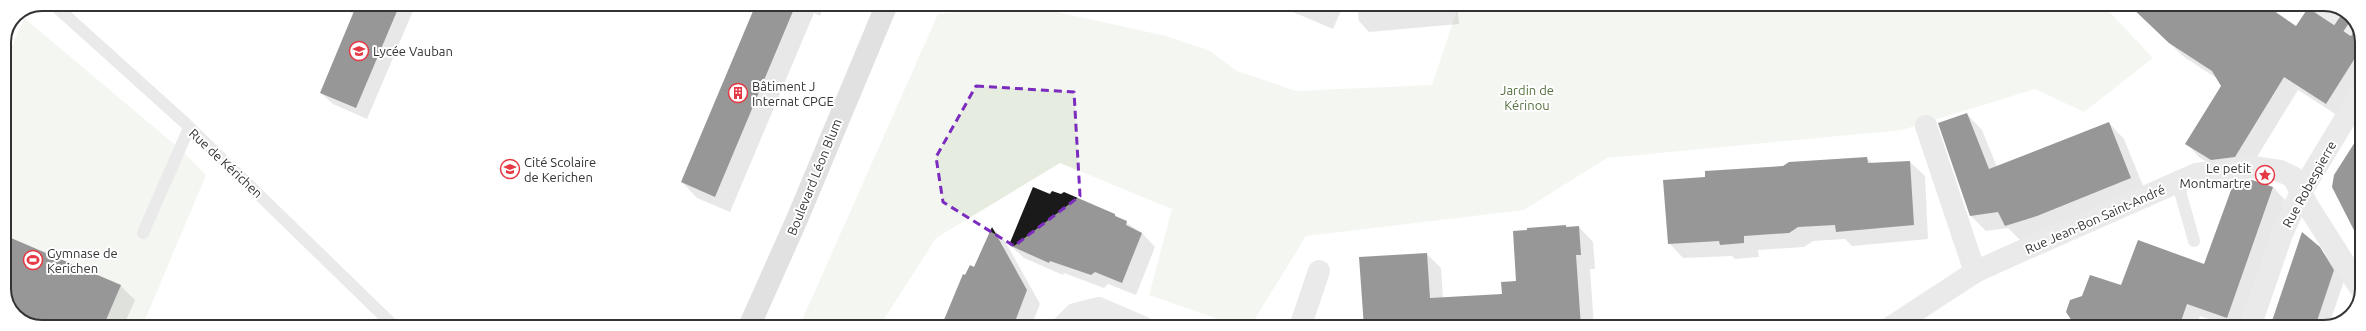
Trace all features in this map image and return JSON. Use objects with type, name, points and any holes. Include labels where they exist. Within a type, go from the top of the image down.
[{"type":"main road","name":"Boulevard Léon Blum","points":[[752,320],[798,217],[884,11]]},
{"type":"street","name":"Rue Robespierre","points":[[2252,320],[2282,234],[2301,192],[2355,103]]},
{"type":"street","points":[[1926,126],[1975,272]]},
{"type":"street","name":"Rue Jean-Bon Saint-André","points":[[1903,320],[1975,272],[2196,174],[2253,167],[2280,172],[2293,177],[2355,280]]},
{"type":"street","points":[[1302,320],[1319,271]]},
{"type":"street","points":[[1069,320],[1075,314],[1098,308],[1126,320]]},
{"type":"lane","name":"Rue de Kérichen","points":[[61,11],[189,128],[388,320]]},
{"type":"lane","points":[[143,233],[189,128]]},
{"type":"lane","points":[[2180,181],[2181,195],[2194,241]]},
{"type":"highlighted area","points":[[976,86],[1074,92],[1080,196],[1014,246],[943,202],[936,157]]},
{"type":"green space","name":"Jardin de Kérinou","points":[[972,11],[1053,11],[1166,36],[1210,51],[1237,71],[1296,91],[1432,85],[1457,11],[2109,11],[2153,58],[2084,112],[2035,89],[1902,130],[1607,158],[1524,210],[1306,236],[1254,320],[1221,320],[1149,295],[1172,209],[1060,163],[936,238],[883,320],[802,320],[938,14]]},
{"type":"green space","points":[[24,18],[180,149],[206,175],[145,320],[38,320],[26,316],[13,301],[11,291],[11,49]]},
{"type":"building","name":"Lycée Vauban","points":[[354,11],[397,11],[356,108],[320,93]]},
{"type":"building","name":"Bâtiment J Internat CPGE","points":[[753,11],[793,11],[715,197],[681,182]]},
{"type":"building","points":[[2135,11],[2274,11],[2296,26],[2306,11],[2313,11],[2316,13],[2317,11],[2328,11],[2343,17],[2353,30],[2355,40],[2355,58],[2326,104],[2284,77],[2235,157],[2211,160],[2185,144],[2221,86],[2212,71],[2169,43]]},
{"type":"building","points":[[1967,113],[1989,169],[2109,122],[2131,178],[2037,216],[2005,226],[1998,212],[1970,216],[1938,123]]},
{"type":"building","points":[[2355,142],[2355,232],[2332,187],[2334,175]]},
{"type":"building","points":[[1867,157],[1868,163],[1910,161],[1914,225],[1836,232],[1835,225],[1798,227],[1789,233],[1744,236],[1744,243],[1720,245],[1719,241],[1668,244],[1663,180],[1705,177],[1705,171],[1783,166],[1789,162]]},
{"type":"building","points":[[2252,180],[2273,187],[2227,318],[2187,304],[2181,320],[2071,320],[2066,312],[2070,300],[2082,296],[2090,275],[2121,285],[2138,240],[2204,264],[2234,182]]},
{"type":"building","points":[[1033,187],[1050,194],[1052,191],[1061,194],[1064,192],[1115,214],[1115,216],[1127,221],[1126,225],[1142,233],[1122,283],[1095,272],[1091,275],[1050,261],[1049,263],[1009,245]]},
{"type":"building","points":[[1566,225],[1566,227],[1579,226],[1581,255],[1576,255],[1581,320],[1364,320],[1359,257],[1427,253],[1430,298],[1502,294],[1501,282],[1516,281],[1513,231],[1527,230],[1527,228]]},
{"type":"building","points":[[992,227],[1027,290],[1016,320],[944,320],[963,274],[965,275],[970,265],[974,267]]},
{"type":"building","points":[[2302,232],[2320,247],[2334,270],[2317,320],[2272,320]]},
{"type":"building","name":"Gymnase de Kerichen","points":[[11,238],[121,285],[106,320],[38,320],[26,316],[16,306],[12,297]]},
{"type":"tunnel","points":[[2337,14],[2344,19]]},
{"type":"place","name":"Lycée Vauban","points":[[359,51]]},
{"type":"place","name":"Bâtiment J Internat CPGE","points":[[738,93]]},
{"type":"place","name":"Cité Scolaire de Kerichen","points":[[510,169]]},
{"type":"place","name":"Le petit Montmartre","points":[[2265,175]]},
{"type":"place","name":"Gymnase de Kerichen","points":[[33,260]]}]
